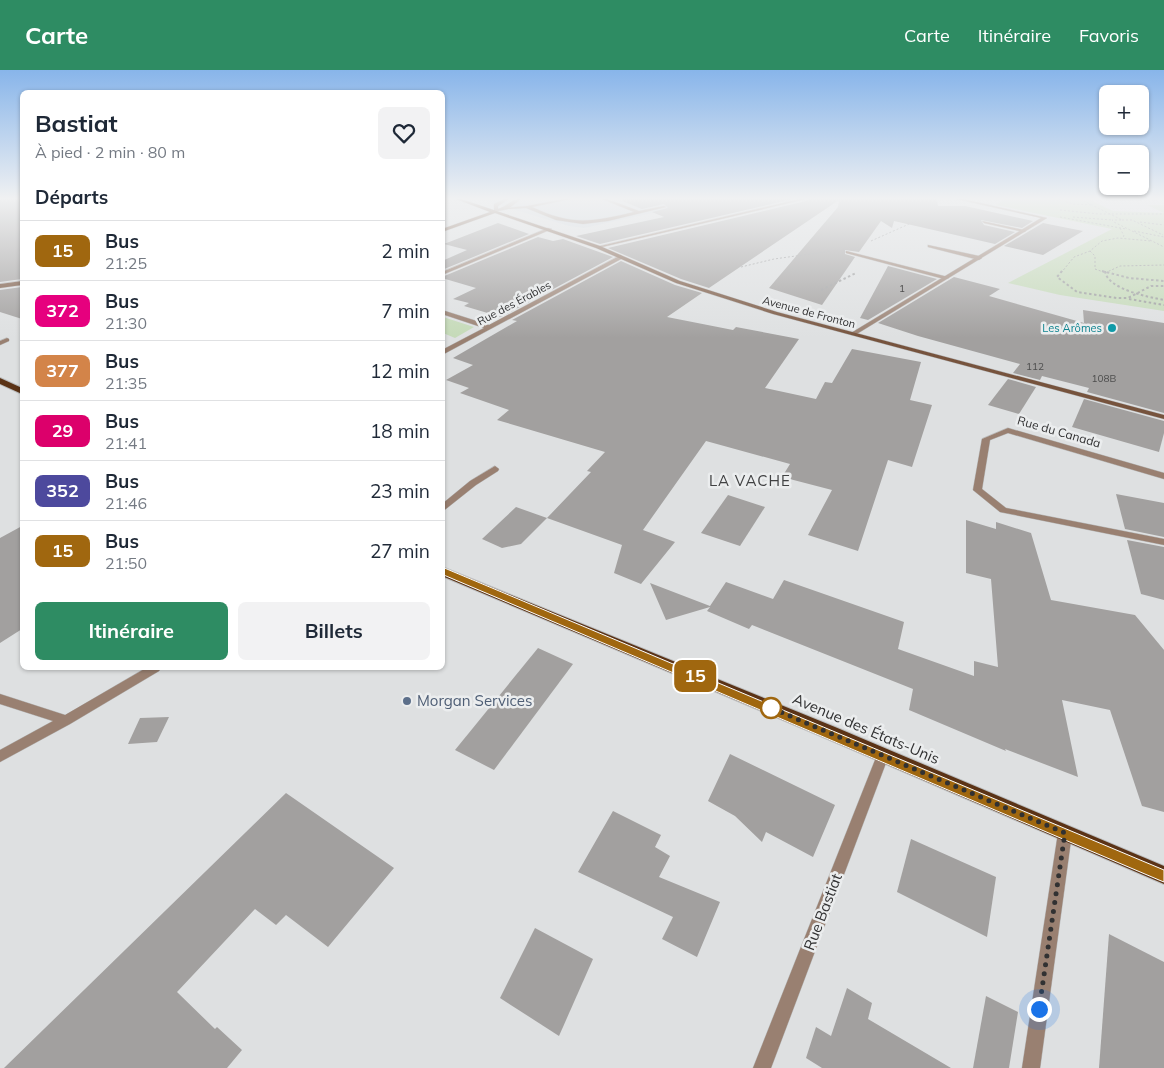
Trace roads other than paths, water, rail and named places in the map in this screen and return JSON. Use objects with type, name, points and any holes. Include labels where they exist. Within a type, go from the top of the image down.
[{"type":"main road","points":[[0,381],[20,389]]},
{"type":"main road","name":"Avenue des États-Unis","points":[[445,572],[883,755],[1164,875]]},
{"type":"street","points":[[445,273],[510,246]]},
{"type":"street","name":"Avenue de Fronton","points":[[594,246],[686,285],[775,313],[1164,417]]},
{"type":"street","points":[[598,247],[604,246]]},
{"type":"street","points":[[930,246],[979,258]]},
{"type":"street","points":[[853,334],[1000,246]]},
{"type":"street","points":[[848,252],[946,278]]},
{"type":"street","name":"Rue des Érables","points":[[445,351],[621,257]]},
{"type":"street","points":[[0,286],[20,283]]},
{"type":"street","points":[[445,313],[490,328]]},
{"type":"street","points":[[0,343],[7,340]]},
{"type":"street","name":"Rue du Canada","points":[[1164,476],[1008,430],[986,439],[977,490],[1003,510],[1164,542]]},
{"type":"street","points":[[445,507],[495,469]]},
{"type":"street","points":[[0,756],[152,670]]},
{"type":"street","points":[[0,699],[66,720]]},
{"type":"street","name":"Rue Bastiat","points":[[762,1068],[883,755]]},
{"type":"street","points":[[1031,1068],[1065,833]]},
{"type":"place","name":"Les Arômes","points":[[1112,328]]},
{"type":"place","name":"Morgan Services","points":[[407,701]]},
{"type":"district","name":"LA VACHE","points":[[750,481]]}]
